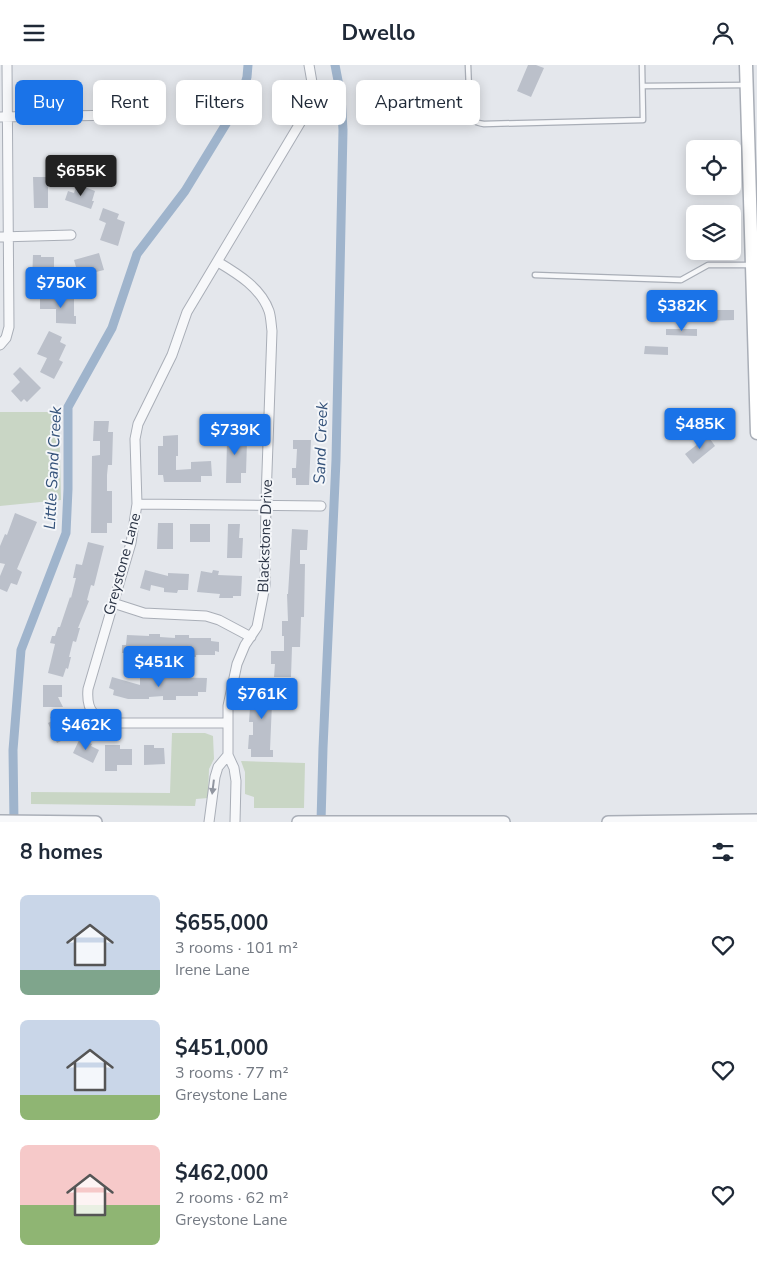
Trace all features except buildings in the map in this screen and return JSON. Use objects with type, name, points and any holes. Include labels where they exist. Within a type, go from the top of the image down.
[{"type":"main road","points":[[746,65],[757,433]]},
{"type":"street","points":[[0,345],[6,338],[9,327],[4,237],[3,117],[7,65]]},
{"type":"street","name":"Greystone Lane","points":[[228,723],[117,723],[102,721],[93,713],[87,702],[88,689],[131,543],[137,504],[135,439],[138,424],[172,355],[187,312],[306,113],[313,88],[309,65]]},
{"type":"street","points":[[3,117],[93,116]]},
{"type":"street","points":[[4,237],[71,235]]},
{"type":"street","name":"Blackstone Drive","points":[[218,262],[236,273],[258,291],[269,311],[272,331],[265,586],[257,627],[237,664],[228,705],[228,755],[234,768],[236,781],[235,822]]},
{"type":"street","points":[[137,504],[321,506]]},
{"type":"street","points":[[113,603],[144,613],[206,616],[219,620],[251,637]]},
{"type":"street","points":[[209,822],[214,777],[218,767],[228,755]]},
{"type":"street","points":[[608,822],[757,820]]},
{"type":"street","points":[[3,821],[96,822]]},
{"type":"street","points":[[298,822],[504,822]]},
{"type":"lane","points":[[468,65],[470,114],[476,123],[643,120],[642,65]]},
{"type":"lane","points":[[643,86],[746,85]]},
{"type":"lane","points":[[535,275],[681,280],[708,265],[752,265]]},
{"type":"green space","points":[[0,412],[59,412],[61,500],[0,506]]},
{"type":"green space","points":[[172,733],[205,733],[213,736],[214,759],[209,769],[208,798],[196,799],[195,806],[31,804],[31,792],[170,793]]},
{"type":"green space","points":[[241,761],[305,763],[304,808],[254,808],[254,797],[245,794],[245,772]]},
{"type":"waterway","name":"Little Sand Creek","points":[[14,822],[13,750],[21,650],[66,533],[68,407],[112,328],[137,254],[185,191],[240,101],[247,77],[248,65]]},
{"type":"waterway","name":"Sand Creek","points":[[321,822],[336,460],[343,130],[341,96],[335,65]]}]
